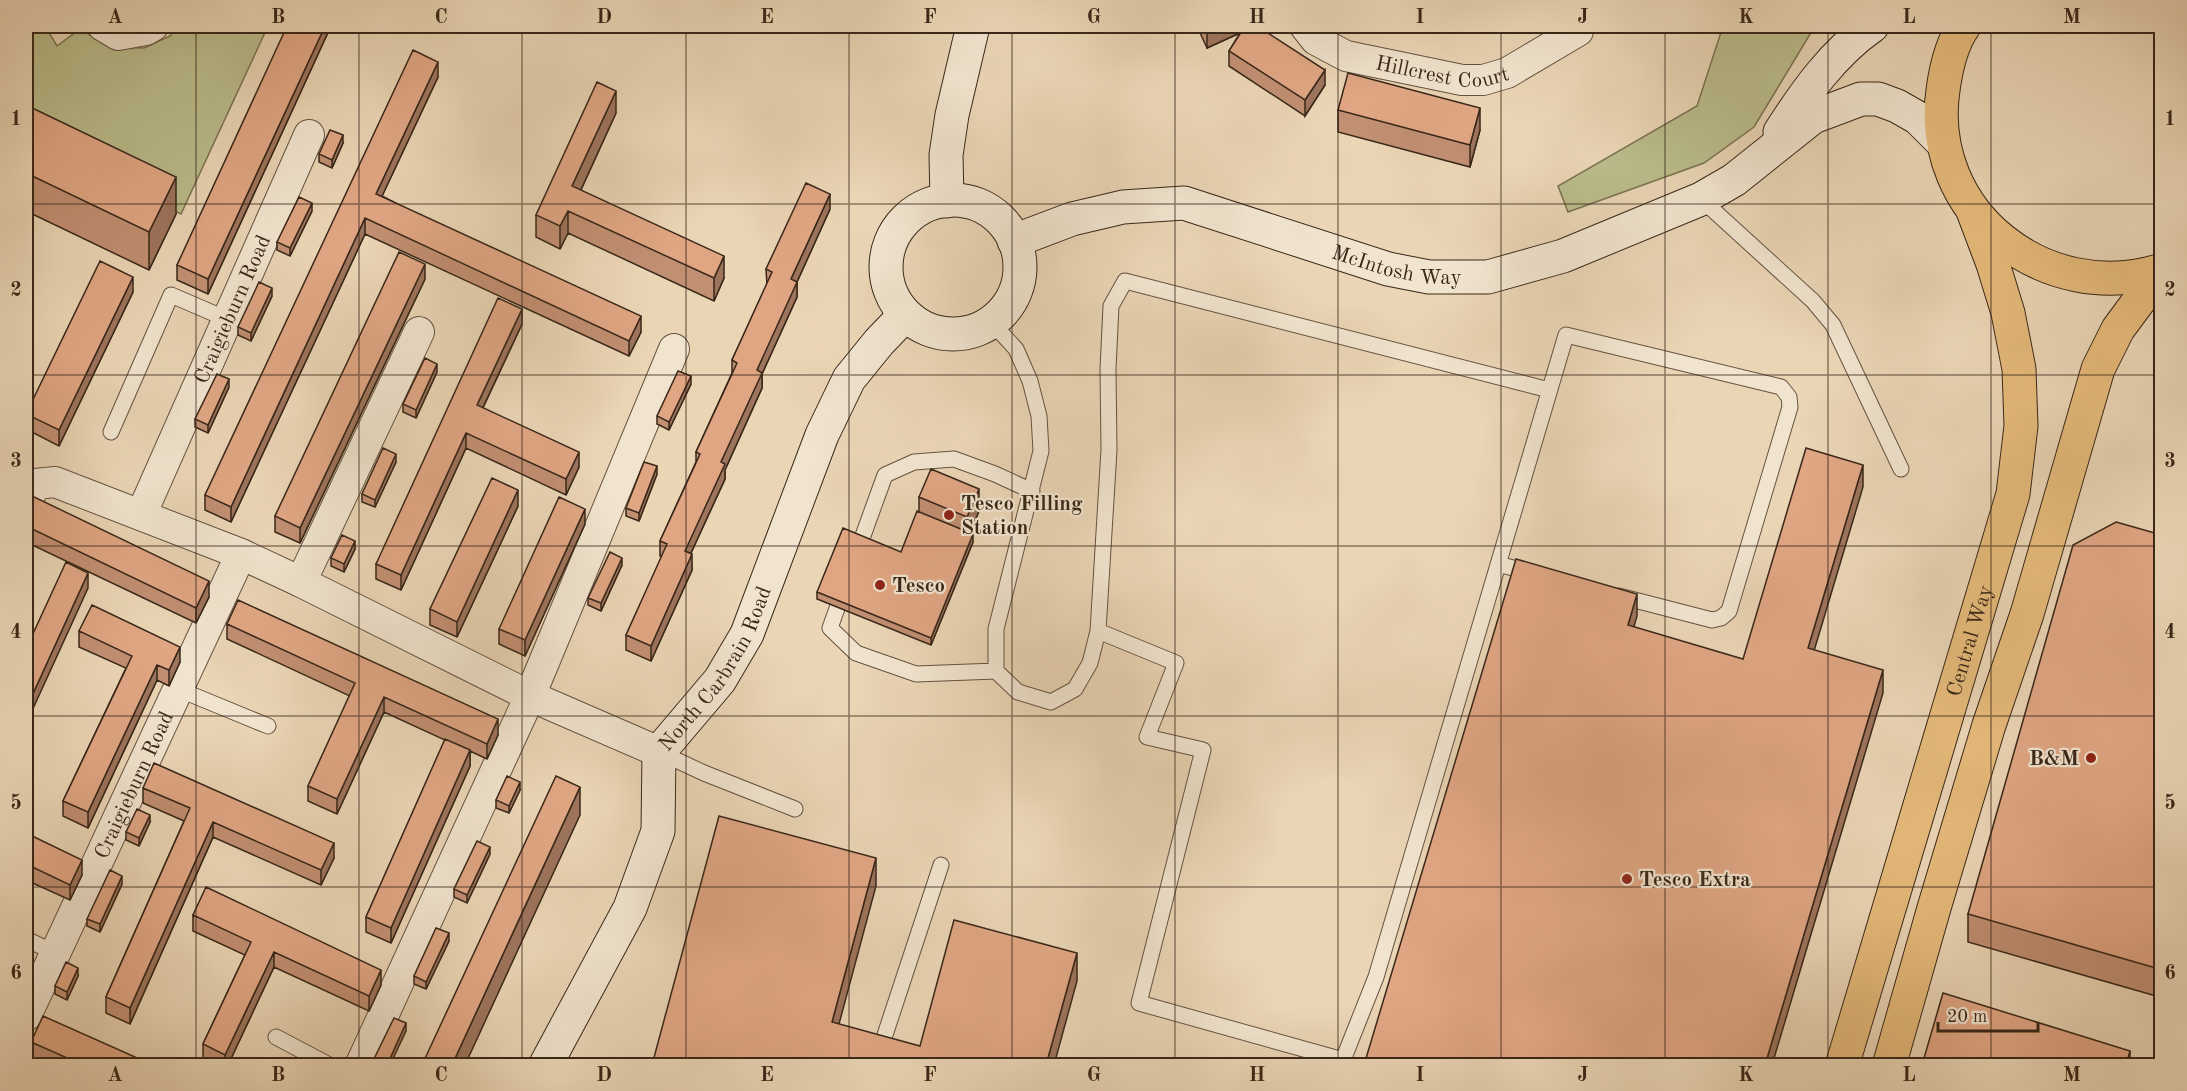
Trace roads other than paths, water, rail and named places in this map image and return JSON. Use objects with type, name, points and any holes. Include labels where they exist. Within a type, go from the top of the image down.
[{"type":"main road","points":[[1964,26],[1958,34],[1946,69],[1940,106],[1943,143],[1954,178],[1973,211],[1995,235],[2020,254],[2049,268],[2080,276],[2112,279],[2144,276],[2162,270]]},
{"type":"main road","name":"Central Way","points":[[1842,1065],[2013,494],[2021,426],[2019,369],[1999,284],[1973,211]]},
{"type":"main road","name":"Central Way","points":[[1889,1065],[1989,725],[2027,614],[2098,369],[2118,329],[2141,298],[2162,278]]},
{"type":"street","points":[[103,26],[118,35],[146,30],[153,26]]},
{"type":"street","points":[[946,201],[946,155],[952,115],[973,26]]},
{"type":"street","name":"Hillcrest Court","points":[[1305,26],[1316,40],[1346,56],[1462,80],[1483,80],[1507,72],[1578,31]]},
{"type":"street","name":"McIntosh Way","points":[[1764,156],[1799,103],[1828,65],[1872,26]]},
{"type":"street","name":"McIntosh Way","points":[[1014,241],[1072,219],[1124,207],[1184,203],[1388,269],[1429,277],[1488,277],[1563,256],[1701,199],[1734,180],[1813,117],[1861,99],[1878,99],[1897,106],[1918,118],[1943,143]]},
{"type":"street","name":"Craigieburn Road","points":[[141,515],[309,135]]},
{"type":"street","points":[[946,201],[968,202],[987,210],[1004,223],[1014,241],[1020,263],[1017,286],[1007,307],[991,322],[975,331],[956,334],[938,333],[920,326],[905,315],[892,298],[886,277],[886,255],[894,235],[907,218],[925,206],[946,201]]},
{"type":"street","name":"North Carbrain Road","points":[[545,1065],[630,908],[658,831],[659,752],[720,680],[747,634],[822,435],[849,379],[905,315]]},
{"type":"street","points":[[301,582],[419,332]]},
{"type":"street","points":[[360,1065],[530,696],[674,349]]},
{"type":"street","points":[[26,504],[35,484],[55,482],[241,554],[530,696],[659,752]]},
{"type":"street","name":"Craigieburn Road","points":[[26,1016],[241,554]]},
{"type":"lane","points":[[1701,199],[1813,301],[1833,324],[1901,470]]},
{"type":"lane","points":[[1032,491],[954,459],[914,462],[885,475],[830,628],[856,653],[916,674],[996,671],[1018,692],[1051,702],[1075,689],[1090,663],[1098,631],[1109,450],[1108,369],[1111,306],[1125,281],[1549,390]]},
{"type":"lane","points":[[111,432],[171,295],[229,320]]},
{"type":"lane","points":[[991,322],[1016,349],[1030,381],[1039,416],[1041,451],[996,628],[996,671]]},
{"type":"lane","points":[[1098,631],[1176,663],[1148,737],[1203,750],[1139,1003],[1343,1060],[1376,977],[1566,335],[1781,387],[1789,397],[1790,407],[1729,611],[1721,618],[1712,620],[1608,593]]},
{"type":"lane","points":[[1498,564],[1542,575]]},
{"type":"lane","points":[[178,689],[268,726]]},
{"type":"lane","points":[[659,752],[704,773],[795,809]]},
{"type":"lane","points":[[881,1047],[940,865]]},
{"type":"lane","points":[[26,939],[55,953]]},
{"type":"lane","points":[[276,1037],[331,1065]]},
{"type":"place","name":"Tesco Filling Station","points":[[949,515]]},
{"type":"place","name":"Tesco","points":[[880,585]]},
{"type":"place","name":"B&M","points":[[2091,758]]},
{"type":"place","name":"Tesco Extra","points":[[1627,879]]}]
